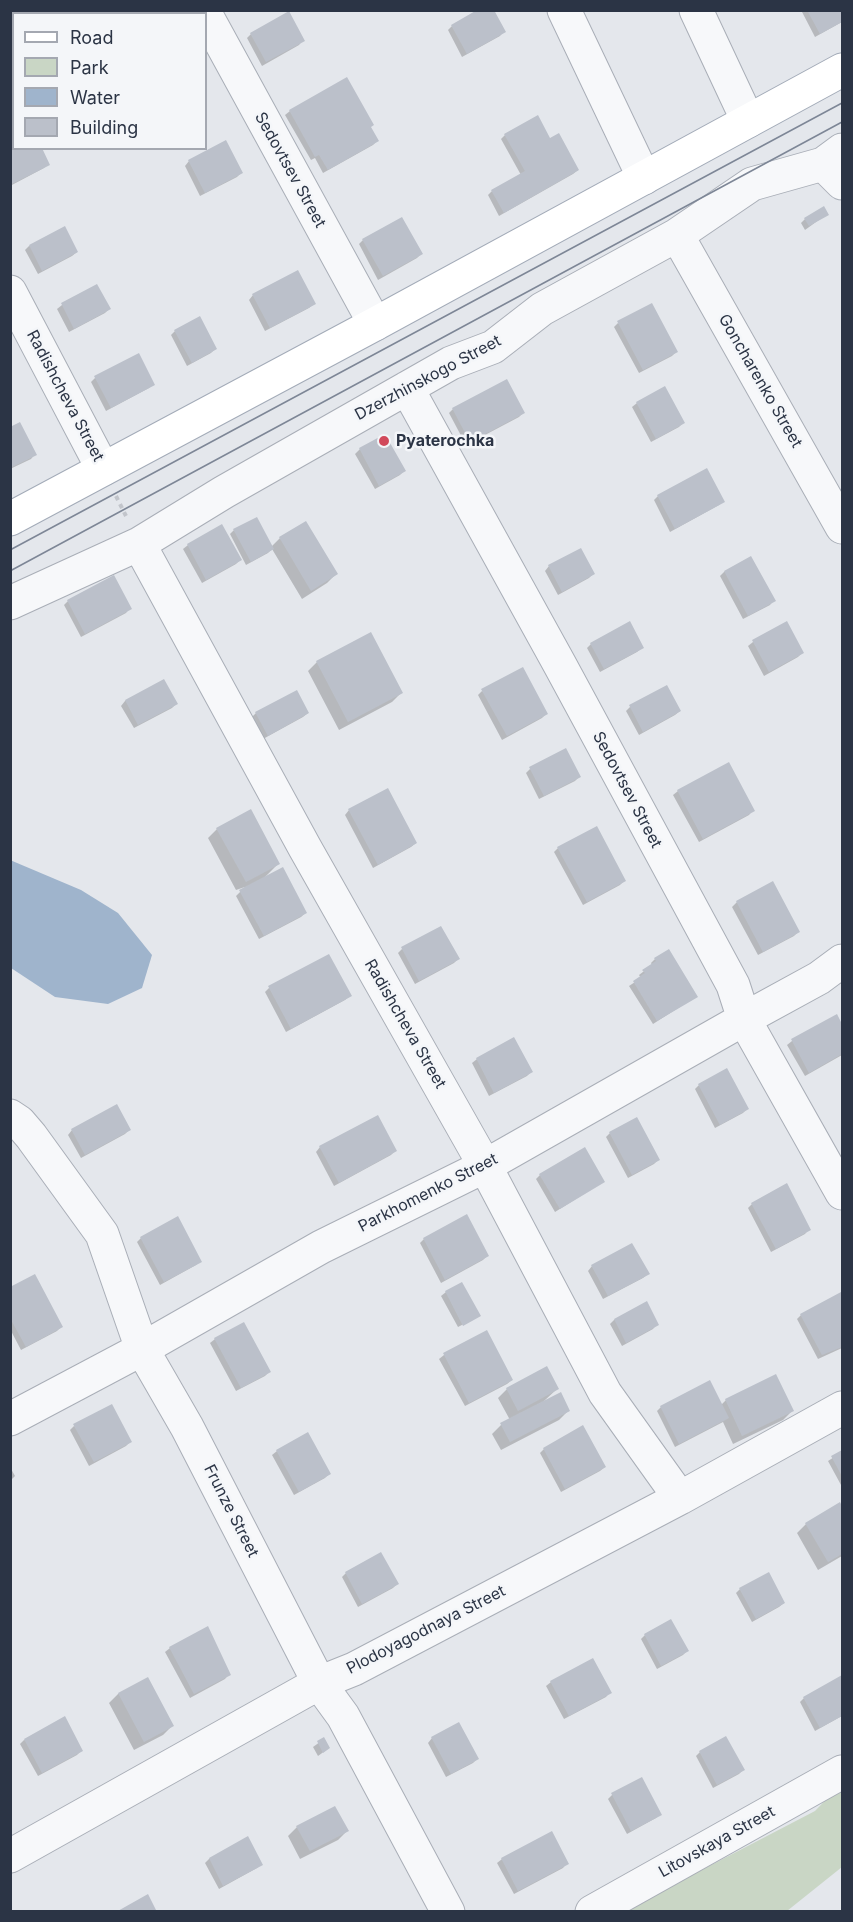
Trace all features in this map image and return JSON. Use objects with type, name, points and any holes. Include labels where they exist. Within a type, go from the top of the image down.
[{"type":"main road","points":[[10,519],[843,70]]},
{"type":"street","points":[[564,10],[644,178]]},
{"type":"street","points":[[696,10],[748,121]]},
{"type":"street","name":"Sedovtsev Street","points":[[207,18],[375,324]]},
{"type":"street","name":"Dzerzhinskogo Street","points":[[10,603],[139,544],[224,492],[451,363],[493,347],[542,309],[677,235],[752,184],[836,166]]},
{"type":"street","name":"Goncharenko Street","points":[[677,235],[843,527]]},
{"type":"street","name":"Radishcheva Street","points":[[10,292],[103,469]]},
{"type":"street","name":"Sedovtsev Street","points":[[407,388],[555,654],[733,985],[744,1019],[843,1193]]},
{"type":"street","name":"Radishcheva Street","points":[[139,544],[311,858],[486,1166],[605,1393],[680,1498]]},
{"type":"street","name":"Parkhomenko Street","points":[[10,1419],[142,1349],[321,1247],[486,1166],[819,978],[843,962]]},
{"type":"street","name":"Frunze Street","points":[[10,1116],[19,1122],[31,1136],[102,1234],[142,1349],[187,1427],[320,1683],[343,1716],[448,1911]]},
{"type":"street","name":"Plodoyagodnaya Street","points":[[10,1856],[320,1683],[354,1669],[680,1498],[843,1408]]},
{"type":"street","name":"Litovskaya Street","points":[[592,1911],[843,1772]]},
{"type":"path","points":[[103,469],[139,544]]},
{"type":"green space","points":[[842,1783],[842,1867],[787,1911],[621,1912],[815,1811]]},
{"type":"water","points":[[10,860],[81,890],[118,913],[152,955],[142,988],[108,1004],[55,997],[11,968]]},
{"type":"building","points":[[477,10],[494,10],[506,32],[467,54],[451,25]]},
{"type":"building","points":[[807,10],[842,10],[842,22],[820,34]]},
{"type":"building","points":[[289,11],[305,41],[266,62],[250,33]]},
{"type":"building","points":[[347,77],[374,125],[371,127],[379,141],[328,170],[319,155],[315,157],[289,110]]},
{"type":"building","points":[[538,115],[550,138],[559,133],[579,170],[504,213],[491,190],[525,171],[504,134]]},
{"type":"building","points":[[10,140],[12,140],[12,150],[43,150],[50,165],[10,185]]},
{"type":"building","points":[[226,140],[243,173],[205,193],[188,160]]},
{"type":"building","points":[[824,206],[829,215],[809,226],[804,218]]},
{"type":"building","points":[[402,217],[423,254],[383,276],[362,239]]},
{"type":"building","points":[[65,226],[78,252],[42,271],[29,245]]},
{"type":"building","points":[[298,270],[316,304],[270,328],[252,294]]},
{"type":"building","points":[[97,284],[111,309],[74,329],[61,303]]},
{"type":"building","points":[[652,303],[678,352],[643,370],[617,321]]},
{"type":"building","points":[[200,316],[217,349],[192,363],[174,330]]},
{"type":"building","points":[[139,353],[155,385],[111,408],[94,376]]},
{"type":"building","points":[[507,379],[525,413],[470,442],[452,408]]},
{"type":"building","points":[[665,386],[685,423],[656,439],[636,402]]},
{"type":"building","points":[[20,422],[37,455],[10,468],[10,427]]},
{"type":"building","points":[[385,434],[406,471],[379,486],[359,448]]},
{"type":"building","points":[[707,468],[725,502],[675,529],[657,495]]},
{"type":"building","points":[[257,517],[274,549],[251,562],[233,529]]},
{"type":"building","points":[[306,521],[338,574],[311,591],[279,537]]},
{"type":"building","points":[[222,524],[242,560],[206,580],[187,544]]},
{"type":"building","points":[[581,548],[595,574],[562,592],[548,565]]},
{"type":"building","points":[[751,556],[776,601],[748,616],[724,571]]},
{"type":"building","points":[[114,575],[132,609],[85,634],[67,600]]},
{"type":"building","points":[[630,621],[644,648],[604,669],[590,643]]},
{"type":"building","points":[[787,621],[804,653],[769,672],[752,640]]},
{"type":"building","points":[[371,632],[403,693],[348,722],[316,661]]},
{"type":"building","points":[[523,667],[548,714],[507,736],[481,689]]},
{"type":"building","points":[[164,679],[178,704],[138,725],[125,700]]},
{"type":"building","points":[[667,685],[681,711],[643,732],[629,705]]},
{"type":"building","points":[[297,690],[309,713],[268,736],[255,712]]},
{"type":"building","points":[[566,748],[581,777],[544,796],[529,767]]},
{"type":"building","points":[[729,762],[755,811],[703,839],[677,790]]},
{"type":"building","points":[[388,788],[417,843],[378,865],[348,809]]},
{"type":"building","points":[[251,809],[280,864],[246,882],[216,828]]},
{"type":"building","points":[[597,826],[626,881],[587,902],[557,847]]},
{"type":"building","points":[[283,867],[307,913],[264,936],[239,890]]},
{"type":"building","points":[[773,881],[800,932],[763,952],[736,901]]},
{"type":"building","points":[[441,926],[460,959],[419,981],[401,947]]},
{"type":"building","points":[[669,949],[698,997],[657,1021],[633,981],[645,973],[642,970],[656,961],[654,958]]},
{"type":"building","points":[[329,954],[352,996],[291,1029],[268,986]]},
{"type":"building","points":[[837,1014],[842,1024],[842,1054],[809,1073],[791,1039]]},
{"type":"building","points":[[514,1037],[533,1072],[494,1093],[476,1058]]},
{"type":"building","points":[[727,1068],[749,1109],[720,1125],[698,1084]]},
{"type":"building","points":[[117,1104],[131,1130],[85,1155],[71,1129]]},
{"type":"building","points":[[378,1115],[397,1151],[339,1183],[319,1146]]},
{"type":"building","points":[[637,1117],[660,1160],[632,1175],[609,1132]]},
{"type":"building","points":[[585,1147],[605,1182],[560,1209],[539,1174]]},
{"type":"building","points":[[787,1183],[811,1230],[776,1249],[751,1203]]},
{"type":"building","points":[[467,1214],[489,1256],[445,1280],[423,1238]]},
{"type":"building","points":[[178,1216],[202,1262],[164,1282],[140,1237]]},
{"type":"building","points":[[632,1243],[650,1274],[608,1296],[591,1265]]},
{"type":"building","points":[[35,1274],[63,1327],[26,1347],[10,1318],[10,1287]]},
{"type":"building","points":[[462,1282],[481,1316],[463,1326],[445,1291]]},
{"type":"building","points":[[841,1292],[842,1347],[822,1355],[800,1314]]},
{"type":"building","points":[[647,1301],[659,1325],[626,1343],[614,1319]]},
{"type":"building","points":[[244,1322],[271,1372],[241,1388],[214,1338]]},
{"type":"building","points":[[487,1330],[513,1380],[469,1403],[443,1353]]},
{"type":"building","points":[[547,1366],[559,1389],[518,1411],[506,1388]]},
{"type":"building","points":[[776,1374],[794,1411],[742,1436],[725,1399]]},
{"type":"building","points":[[710,1380],[729,1418],[679,1444],[660,1406]]},
{"type":"building","points":[[561,1392],[570,1411],[510,1442],[500,1423]]},
{"type":"building","points":[[112,1404],[132,1442],[94,1462],[73,1424]]},
{"type":"building","points":[[583,1425],[606,1467],[565,1489],[543,1448]]},
{"type":"building","points":[[308,1432],[331,1474],[299,1492],[276,1450]]},
{"type":"building","points":[[842,1450],[842,1476],[831,1456]]},
{"type":"building","points":[[840,1502],[842,1506],[842,1554],[828,1562],[805,1523]]},
{"type":"building","points":[[381,1552],[399,1584],[362,1604],[345,1572]]},
{"type":"building","points":[[769,1572],[785,1603],[756,1619],[739,1588]]},
{"type":"building","points":[[671,1619],[689,1651],[661,1666],[644,1634]]},
{"type":"building","points":[[208,1626],[231,1675],[194,1694],[169,1647]]},
{"type":"building","points":[[593,1658],[612,1693],[569,1716],[550,1681]]},
{"type":"building","points":[[842,1675],[842,1716],[820,1728],[803,1697]]},
{"type":"building","points":[[148,1677],[174,1726],[144,1742],[118,1693]]},
{"type":"building","points":[[65,1716],[83,1751],[42,1773],[24,1739]]},
{"type":"building","points":[[459,1722],[479,1759],[451,1774],[431,1737]]},
{"type":"building","points":[[726,1736],[745,1770],[717,1785],[699,1751]]},
{"type":"building","points":[[324,1737],[330,1748],[323,1753],[317,1741]]},
{"type":"building","points":[[642,1777],[662,1815],[631,1831],[611,1793]]},
{"type":"building","points":[[335,1806],[349,1831],[310,1851],[296,1826]]},
{"type":"building","points":[[552,1831],[569,1864],[518,1891],[501,1858]]},
{"type":"building","points":[[248,1836],[263,1865],[223,1886],[209,1858]]},
{"type":"building","points":[[148,1894],[157,1912],[116,1912]]},
{"type":"tram line","points":[[10,550],[842,103]]},
{"type":"tram line","points":[[10,571],[842,122]]},
{"type":"place","name":"Pyaterochka","points":[[384,441]]}]
